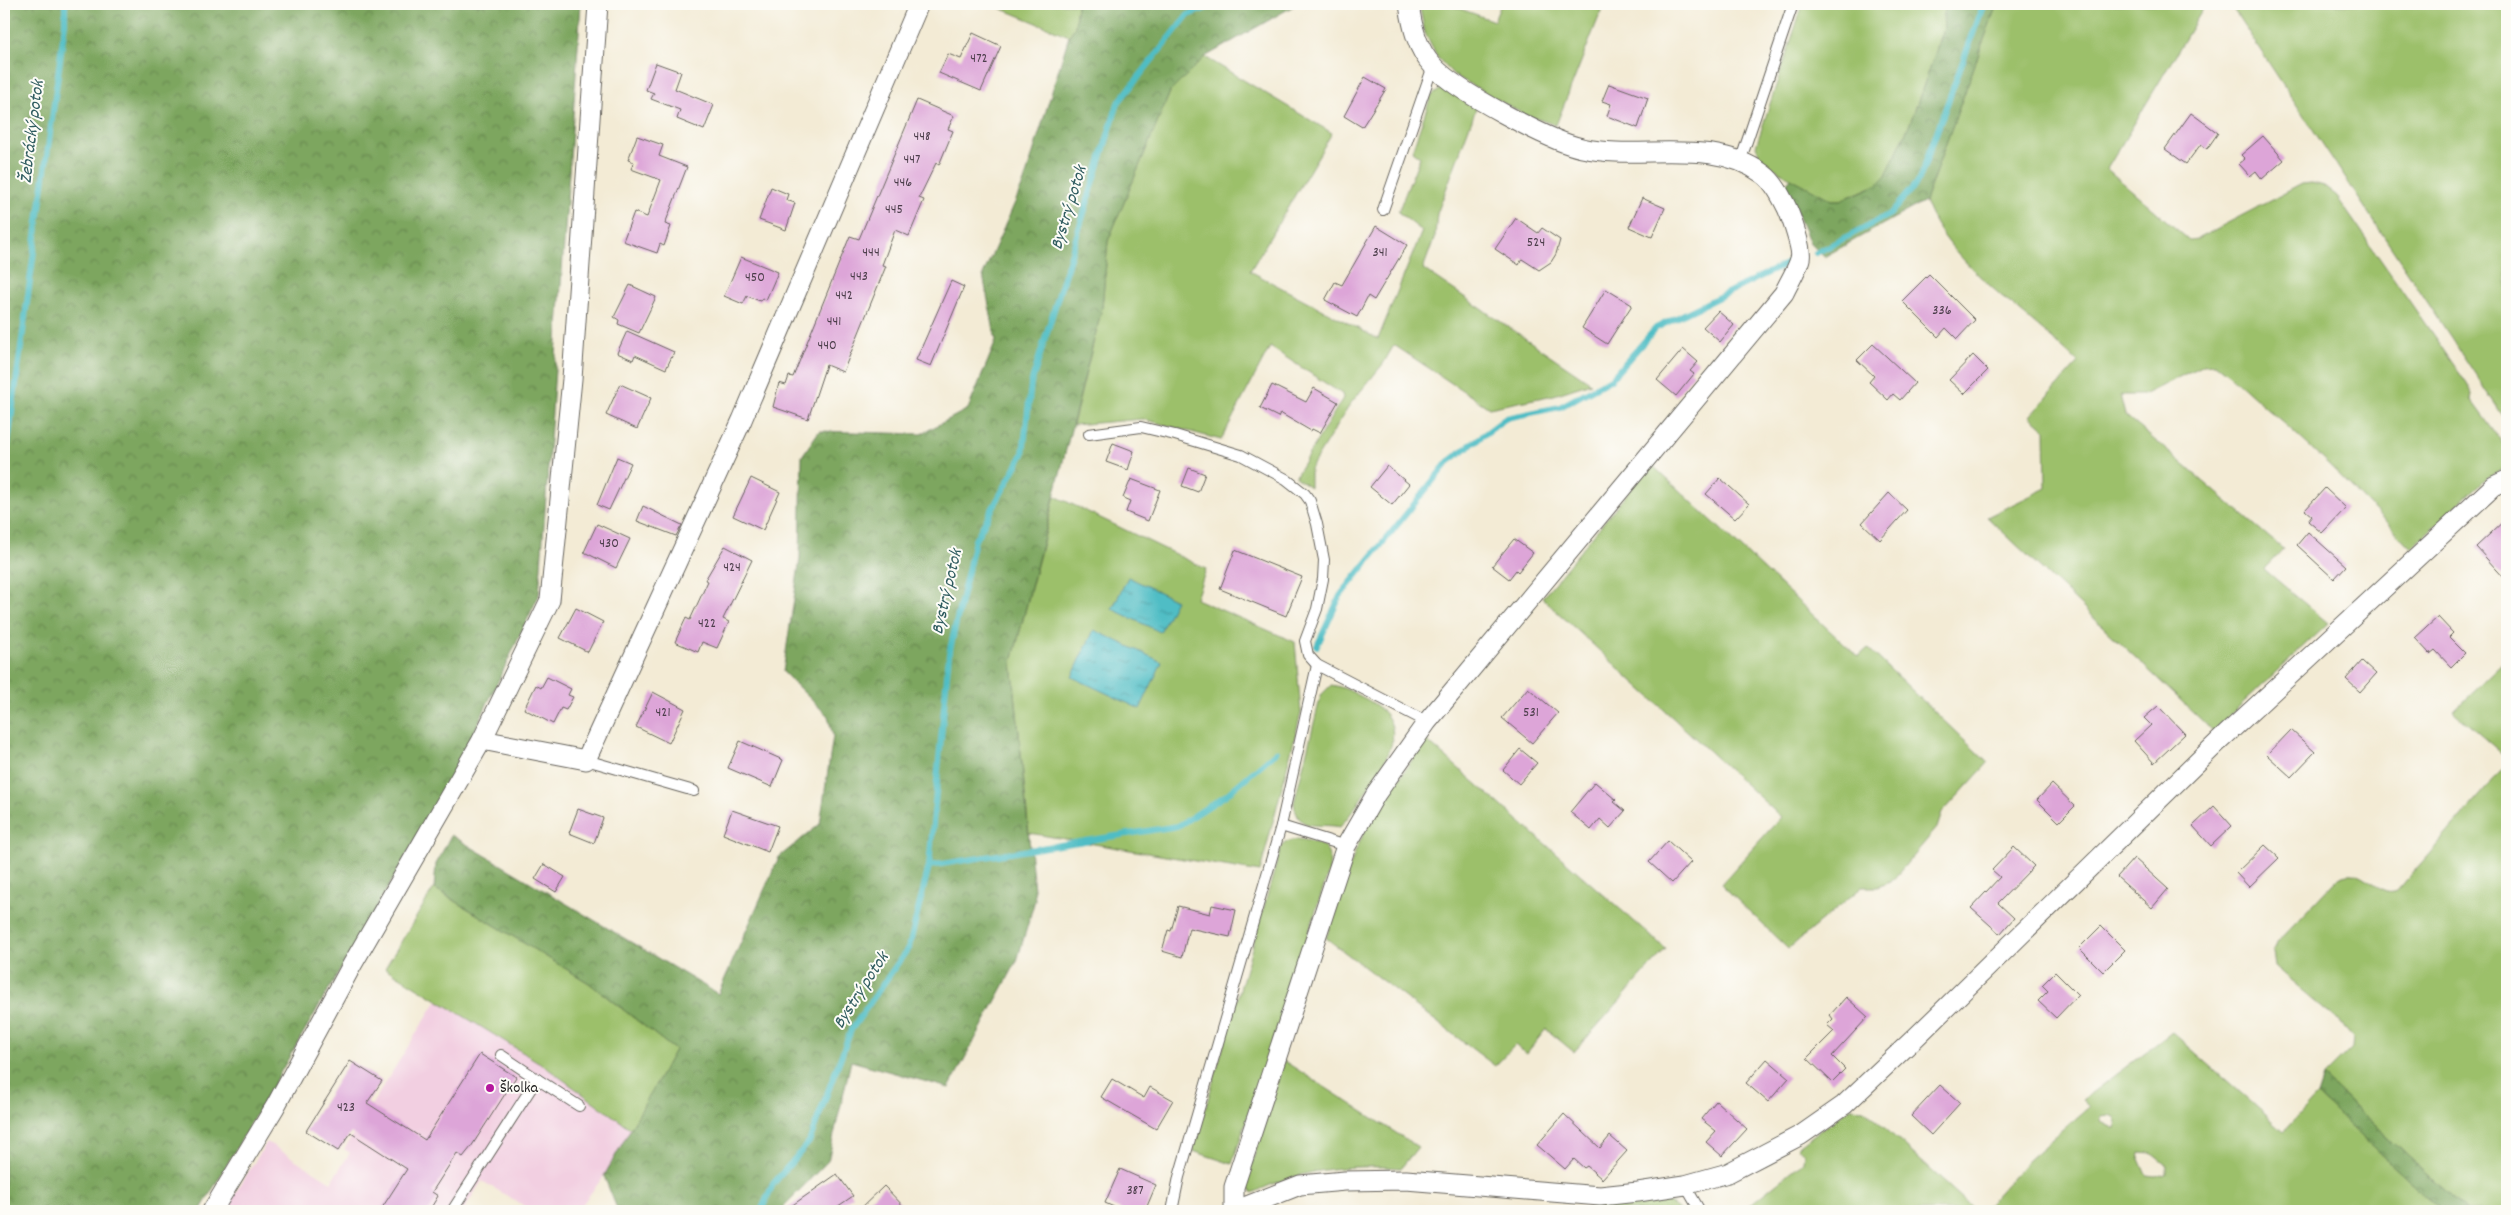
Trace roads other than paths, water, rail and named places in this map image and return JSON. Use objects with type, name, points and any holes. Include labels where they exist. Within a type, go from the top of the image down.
[{"type":"street","points":[[212,1211],[275,1107],[352,965],[482,740],[550,600],[572,379],[598,4]]},
{"type":"street","points":[[482,740],[586,760],[742,420],[919,4]]},
{"type":"street","points":[[1409,4],[1412,23],[1420,48],[1433,66],[1452,82],[1558,142],[1603,152],[1703,152],[1740,162],[1764,174],[1777,190],[1791,216],[1801,257],[1784,293],[1427,722],[1376,794],[1346,846],[1234,1187],[1234,1211],[1300,1185],[1345,1181],[1406,1180],[1600,1196],[1685,1185],[1728,1173],[1766,1155],[1801,1135],[1844,1105],[1916,1038],[2218,742],[2494,486],[2507,480]]},
{"type":"lane","points":[[1740,162],[1793,4]]},
{"type":"lane","points":[[1383,210],[1433,66]]},
{"type":"lane","points":[[1089,434],[1141,427],[1175,435],[1242,455],[1286,479],[1305,494],[1310,502],[1317,524],[1324,560],[1323,580],[1317,609],[1305,641],[1308,655],[1317,666],[1427,722]]},
{"type":"lane","points":[[1172,1211],[1218,1039],[1281,826],[1317,666]]},
{"type":"lane","points":[[586,760],[694,790]]},
{"type":"lane","points":[[1281,826],[1346,846]]},
{"type":"lane","points":[[501,1055],[579,1106]]},
{"type":"lane","points":[[452,1211],[537,1079]]},
{"type":"lane","points":[[1685,1185],[1700,1211]]},
{"type":"water","points":[[1128,577],[1176,600],[1160,632],[1112,609]]},
{"type":"water","points":[[1094,630],[1162,662],[1140,709],[1072,677]]},
{"type":"waterway","name":"Žebrácký potok","points":[[4,472],[65,23],[65,4]]},
{"type":"waterway","name":"Bystrý potok","points":[[761,1211],[773,1184],[809,1142],[851,1030],[909,947],[929,866],[949,654],[975,540],[1023,454],[1031,384],[1118,103],[1188,15],[1217,4]]},
{"type":"waterway","points":[[1816,253],[1890,214],[1919,180],[1984,4]]},
{"type":"waterway","points":[[1317,646],[1340,596],[1448,462],[1506,418],[1560,407],[1611,379],[1656,328],[1792,261]]},
{"type":"waterway","points":[[929,866],[1178,826],[1226,795],[1276,752]]},
{"type":"place","name":"Školka","points":[[490,1088]]}]
